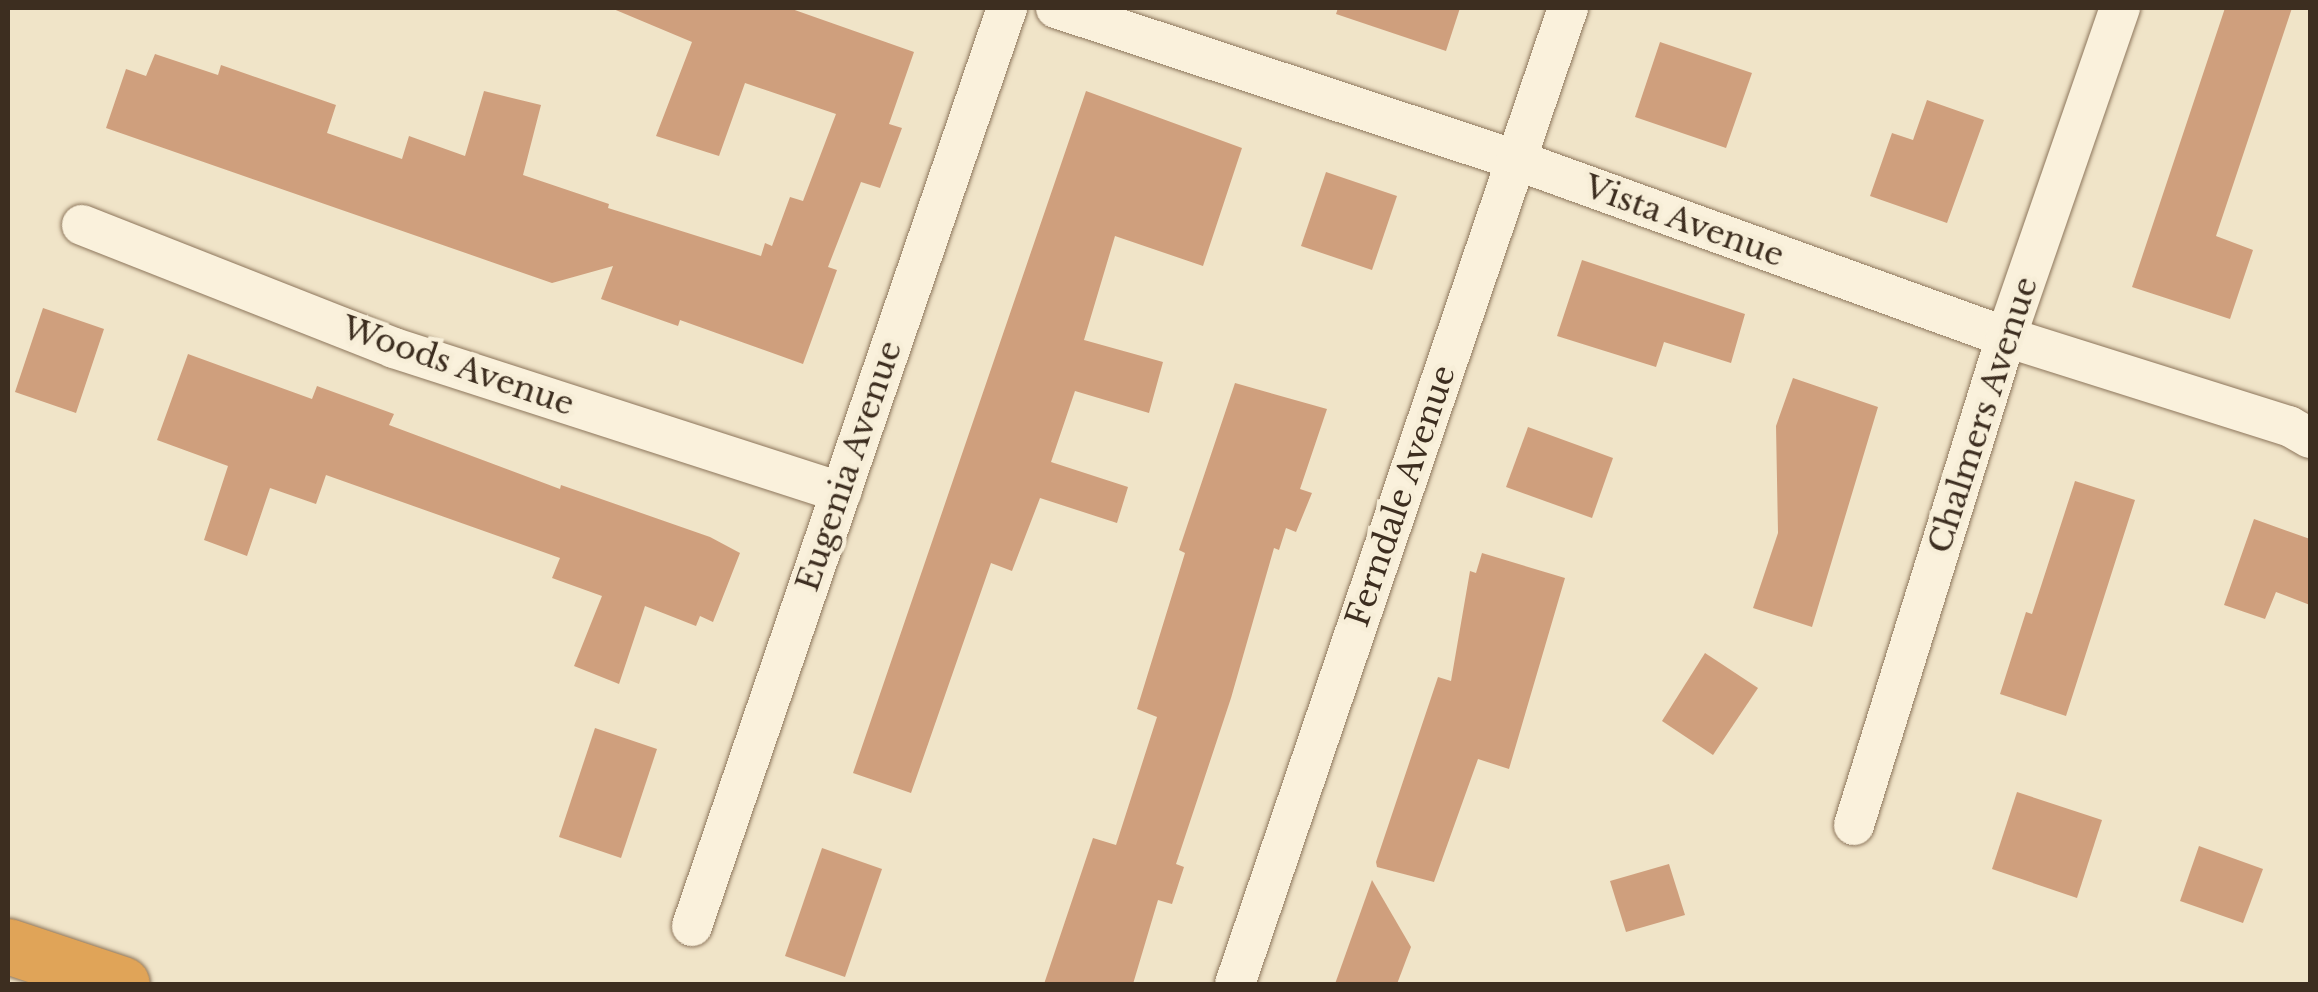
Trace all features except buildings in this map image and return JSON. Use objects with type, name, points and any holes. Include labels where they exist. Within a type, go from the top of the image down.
[{"type":"highway","points":[[8,946],[122,984]]},
{"type":"street","name":"Eugenia Avenue","points":[[692,926],[1007,8]]},
{"type":"street","name":"Vista Avenue","points":[[1056,8],[1516,160],[2006,337],[2289,426],[2310,438]]},
{"type":"street","name":"Ferndale Avenue","points":[[1236,984],[1568,8]]},
{"type":"street","name":"Chalmers Avenue","points":[[1854,825],[2006,337],[2120,8]]},
{"type":"street","name":"Woods Avenue","points":[[82,225],[394,348],[841,492]]}]
